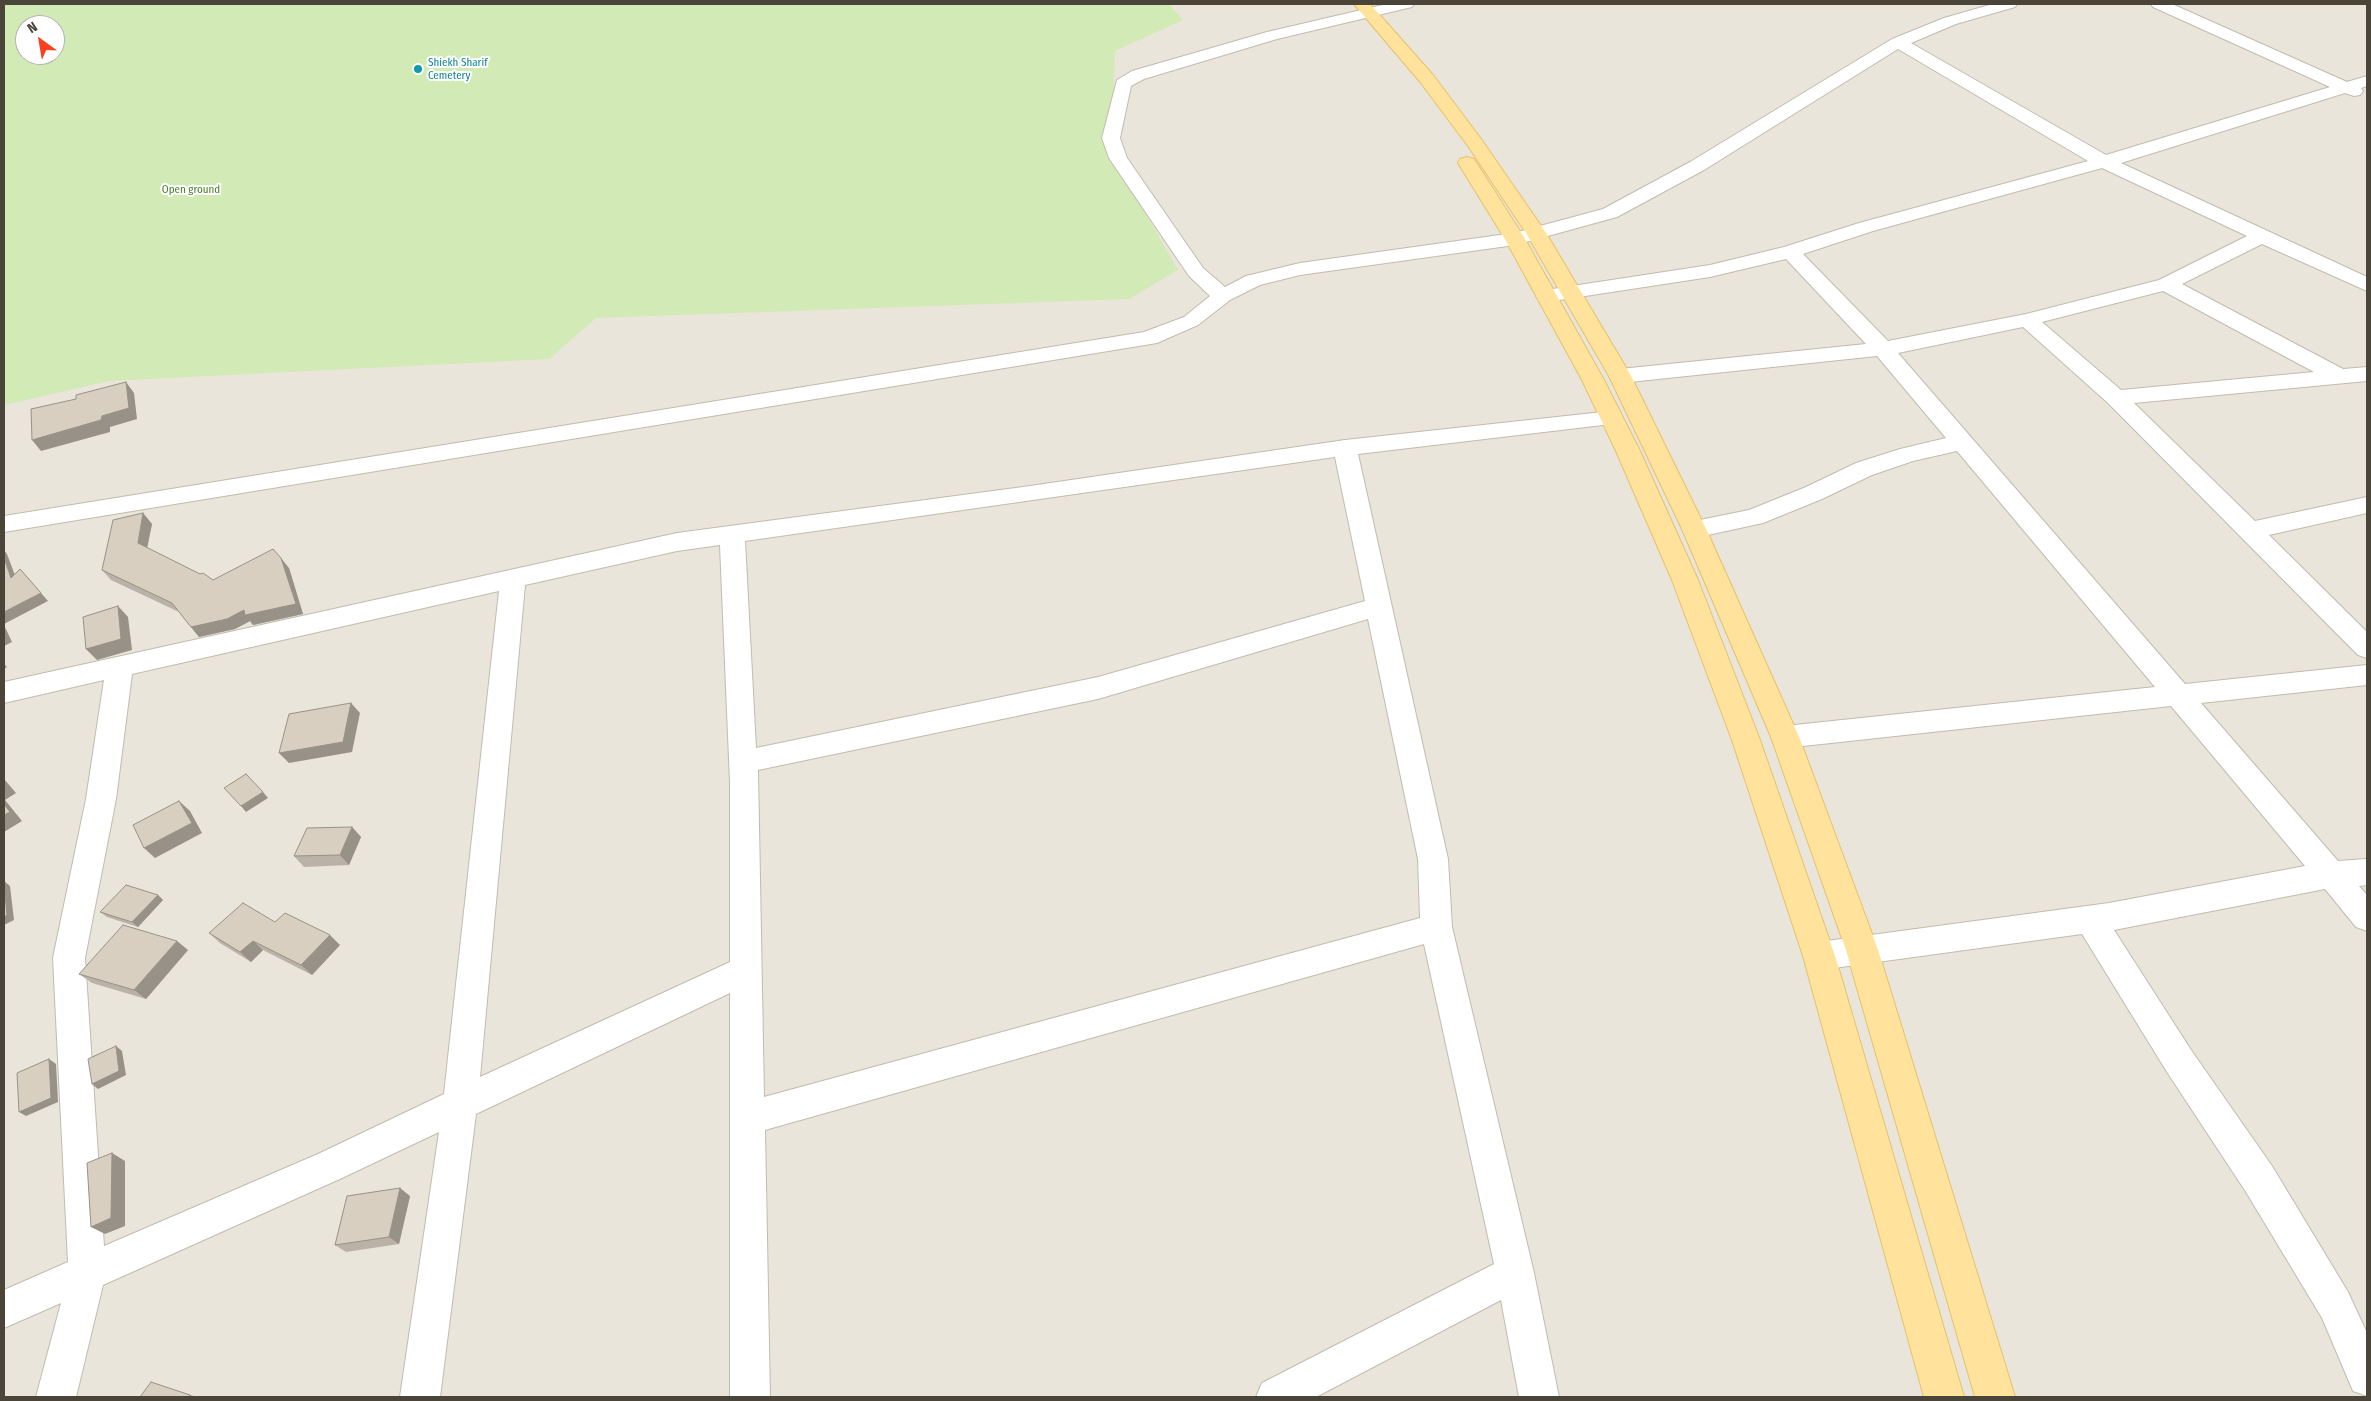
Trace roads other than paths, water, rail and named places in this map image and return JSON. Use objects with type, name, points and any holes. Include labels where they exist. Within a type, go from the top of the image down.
[{"type":"main road","points":[[1357,10],[1525,236],[1559,294],[1620,376],[1694,529],[1785,737],[1862,950],[1996,1397]]},
{"type":"main road","points":[[1559,294],[1685,580],[1746,740],[1819,956],[1944,1397]]},
{"type":"street","points":[[1223,296],[1196,272],[1118,158],[1111,138],[1123,84],[1138,75],[1357,10],[1406,4]]},
{"type":"street","points":[[4,524],[1149,338],[1191,321],[1223,296],[1253,280],[1300,269],[1525,236],[1610,213],[1697,166],[1898,42],[1950,21],[2006,4]]},
{"type":"street","points":[[2159,4],[2346,86],[2367,99]]},
{"type":"street","points":[[1898,42],[2104,162],[2367,286]]},
{"type":"street","points":[[1559,294],[1710,271],[1790,252],[1866,227],[2104,162],[2367,81]]},
{"type":"street","points":[[1620,376],[1883,348],[2027,320],[2166,284],[2262,236]]},
{"type":"street","points":[[1790,252],[1883,348],[2367,918]]},
{"type":"street","points":[[2166,284],[2367,392]]},
{"type":"street","points":[[2027,320],[2116,398],[2367,648]]},
{"type":"street","points":[[2116,398],[2367,374]]},
{"type":"street","points":[[4,692],[676,542],[1345,448],[1612,418]]},
{"type":"street","points":[[1694,529],[1754,517],[1814,493],[1864,469],[1908,454],[1962,442]]},
{"type":"street","points":[[1345,448],[1433,859],[1436,927],[1515,1273],[1539,1397]]},
{"type":"street","points":[[2250,531],[2367,505]]},
{"type":"street","points":[[732,534],[742,762],[749,1118],[750,1397]]},
{"type":"street","points":[[420,1397],[460,1104],[513,579]]},
{"type":"street","points":[[742,762],[1098,688],[1379,606]]},
{"type":"street","points":[[56,1397],[87,1273],[69,958],[101,799],[120,667]]},
{"type":"street","points":[[1785,737],[2367,675]]},
{"type":"street","points":[[1819,956],[2090,920],[2330,875],[2367,872]]},
{"type":"street","points":[[2090,920],[2179,1061],[2260,1179],[2335,1305],[2367,1377]]},
{"type":"street","points":[[749,1118],[1436,927]]},
{"type":"street","points":[[4,1309],[330,1166],[621,1027],[745,971]]},
{"type":"street","points":[[1276,1397],[1515,1273]]},
{"type":"place","name":"Shiekh Sharif Cemetery","points":[[418,69]]},
{"type":"park label","name":"Open ground","points":[[191,190]]}]
